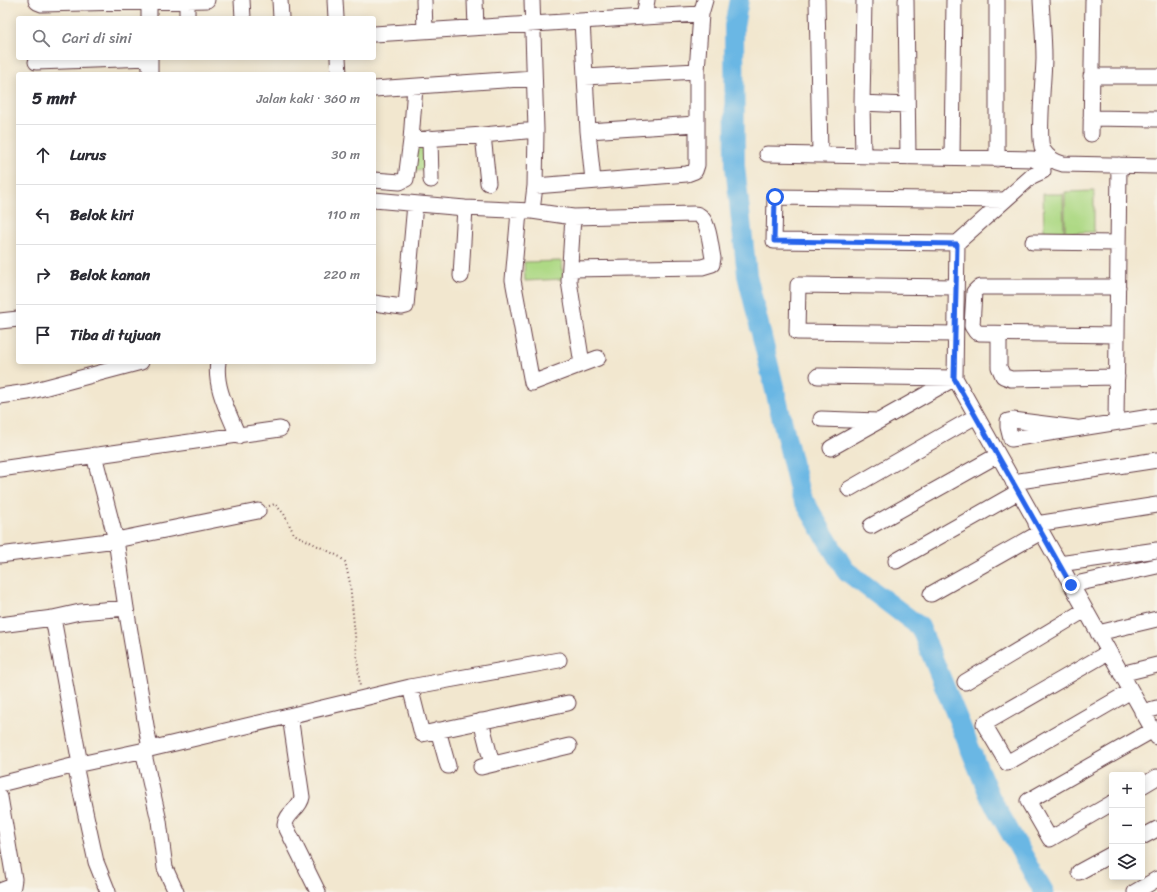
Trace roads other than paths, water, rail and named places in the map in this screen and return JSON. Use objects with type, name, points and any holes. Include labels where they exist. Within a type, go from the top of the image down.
[{"type":"street","points":[[36,0],[42,4],[63,2],[208,0]]},
{"type":"street","points":[[187,0],[188,16]]},
{"type":"street","points":[[242,0],[243,16]]},
{"type":"street","points":[[280,0],[281,16]]},
{"type":"street","points":[[335,0],[336,16]]},
{"type":"street","points":[[424,0],[425,31]]},
{"type":"street","points":[[475,0],[476,28]]},
{"type":"street","points":[[532,0],[536,130],[535,186],[525,212],[513,280],[532,383],[598,358]]},
{"type":"street","points":[[644,17],[647,0]]},
{"type":"street","points":[[817,0],[820,155]]},
{"type":"street","points":[[863,156],[862,104],[864,0]]},
{"type":"street","points":[[906,0],[908,157]]},
{"type":"street","points":[[952,158],[954,0]]},
{"type":"street","points":[[997,0],[997,158]]},
{"type":"street","points":[[1041,0],[1044,58],[1041,144],[1045,164]]},
{"type":"street","points":[[1091,134],[1093,0]]},
{"type":"street","points":[[149,2],[149,16]]},
{"type":"street","points":[[376,34],[644,17],[703,7],[698,71],[696,124],[697,165],[694,172],[687,174],[535,186]]},
{"type":"street","points":[[582,21],[588,131],[593,181]]},
{"type":"street","points":[[36,62],[52,68],[130,60]]},
{"type":"street","points":[[150,60],[150,72]]},
{"type":"street","points":[[338,60],[339,72]]},
{"type":"street","points":[[585,77],[698,71]]},
{"type":"street","points":[[1091,76],[1157,76]]},
{"type":"street","points":[[376,89],[534,78]]},
{"type":"street","points":[[376,180],[400,182],[406,178],[411,140],[415,87]]},
{"type":"street","points":[[862,104],[907,105]]},
{"type":"street","points":[[1091,118],[1157,119]]},
{"type":"street","points":[[588,131],[696,124]]},
{"type":"street","points":[[411,140],[483,136],[536,130]]},
{"type":"street","points":[[483,136],[488,183]]},
{"type":"street","points":[[430,138],[431,180]]},
{"type":"street","points":[[767,154],[1033,159],[1045,164]]},
{"type":"street","points":[[1005,200],[775,197],[774,241],[957,244],[1045,164],[1054,162],[1063,164],[1157,166]]},
{"type":"street","points":[[1116,422],[1119,165]]},
{"type":"street","points":[[376,200],[573,217],[694,214],[699,215],[705,224],[713,258],[712,264],[702,267],[570,269]]},
{"type":"street","points":[[376,303],[402,307],[406,306],[415,204]]},
{"type":"street","points":[[461,276],[465,208]]},
{"type":"street","points":[[573,217],[569,281],[582,364]]},
{"type":"street","points":[[1033,242],[1118,243]]},
{"type":"street","points":[[957,244],[954,378],[1131,691],[1150,710],[1155,734],[1028,802],[1050,839],[1109,805]]},
{"type":"street","points":[[955,334],[797,332],[798,285],[956,287]]},
{"type":"street","points":[[1117,335],[980,333],[972,326],[974,292],[978,288],[1118,287]]},
{"type":"street","points":[[0,321],[16,319]]},
{"type":"street","points":[[999,334],[999,366],[1003,376],[1011,379],[1117,377]]},
{"type":"street","points":[[0,396],[28,392],[133,364]]},
{"type":"street","points":[[218,364],[219,388],[238,436]]},
{"type":"street","points":[[818,376],[954,378]]},
{"type":"street","points":[[879,421],[826,420],[834,446],[879,421],[954,378]]},
{"type":"street","points":[[849,489],[976,416]]},
{"type":"street","points":[[1076,428],[1157,416]]},
{"type":"street","points":[[0,469],[280,429]]},
{"type":"street","points":[[94,455],[116,540],[165,868],[176,892]]},
{"type":"street","points":[[871,526],[998,455]]},
{"type":"street","points":[[896,561],[1015,487],[1157,460]]},
{"type":"street","points":[[931,594],[1039,528],[1157,504]]},
{"type":"street","points":[[0,555],[116,540],[258,511]]},
{"type":"street","points":[[1059,564],[1157,550]]},
{"type":"street","points":[[1071,585],[1157,566]]},
{"type":"street","points":[[0,624],[53,618],[80,612],[126,608]]},
{"type":"street","points":[[965,682],[1085,610]]},
{"type":"street","points":[[53,618],[96,862],[108,892]]},
{"type":"street","points":[[1098,633],[1157,619]]},
{"type":"street","points":[[1109,652],[984,724],[1007,763],[1131,691]]},
{"type":"street","points":[[0,784],[78,764],[147,750],[410,687],[559,660]]},
{"type":"street","points":[[1121,674],[1157,665]]},
{"type":"street","points":[[410,687],[422,734],[568,703]]},
{"type":"street","points":[[290,716],[302,797],[298,806],[286,818],[285,825],[318,892]]},
{"type":"street","points":[[481,721],[486,766],[569,746]]},
{"type":"street","points":[[438,730],[448,766]]},
{"type":"street","points":[[1145,784],[1157,777]]},
{"type":"street","points":[[0,797],[14,878],[13,886],[0,891]]},
{"type":"street","points":[[1145,835],[1157,829]]},
{"type":"street","points":[[1079,872],[1109,856]]},
{"type":"street","points":[[1135,892],[1157,879]]},
{"type":"waterway","points":[[739,0],[734,26],[735,166],[747,275],[800,494],[845,570],[920,627],[990,797],[1044,892]]}]
